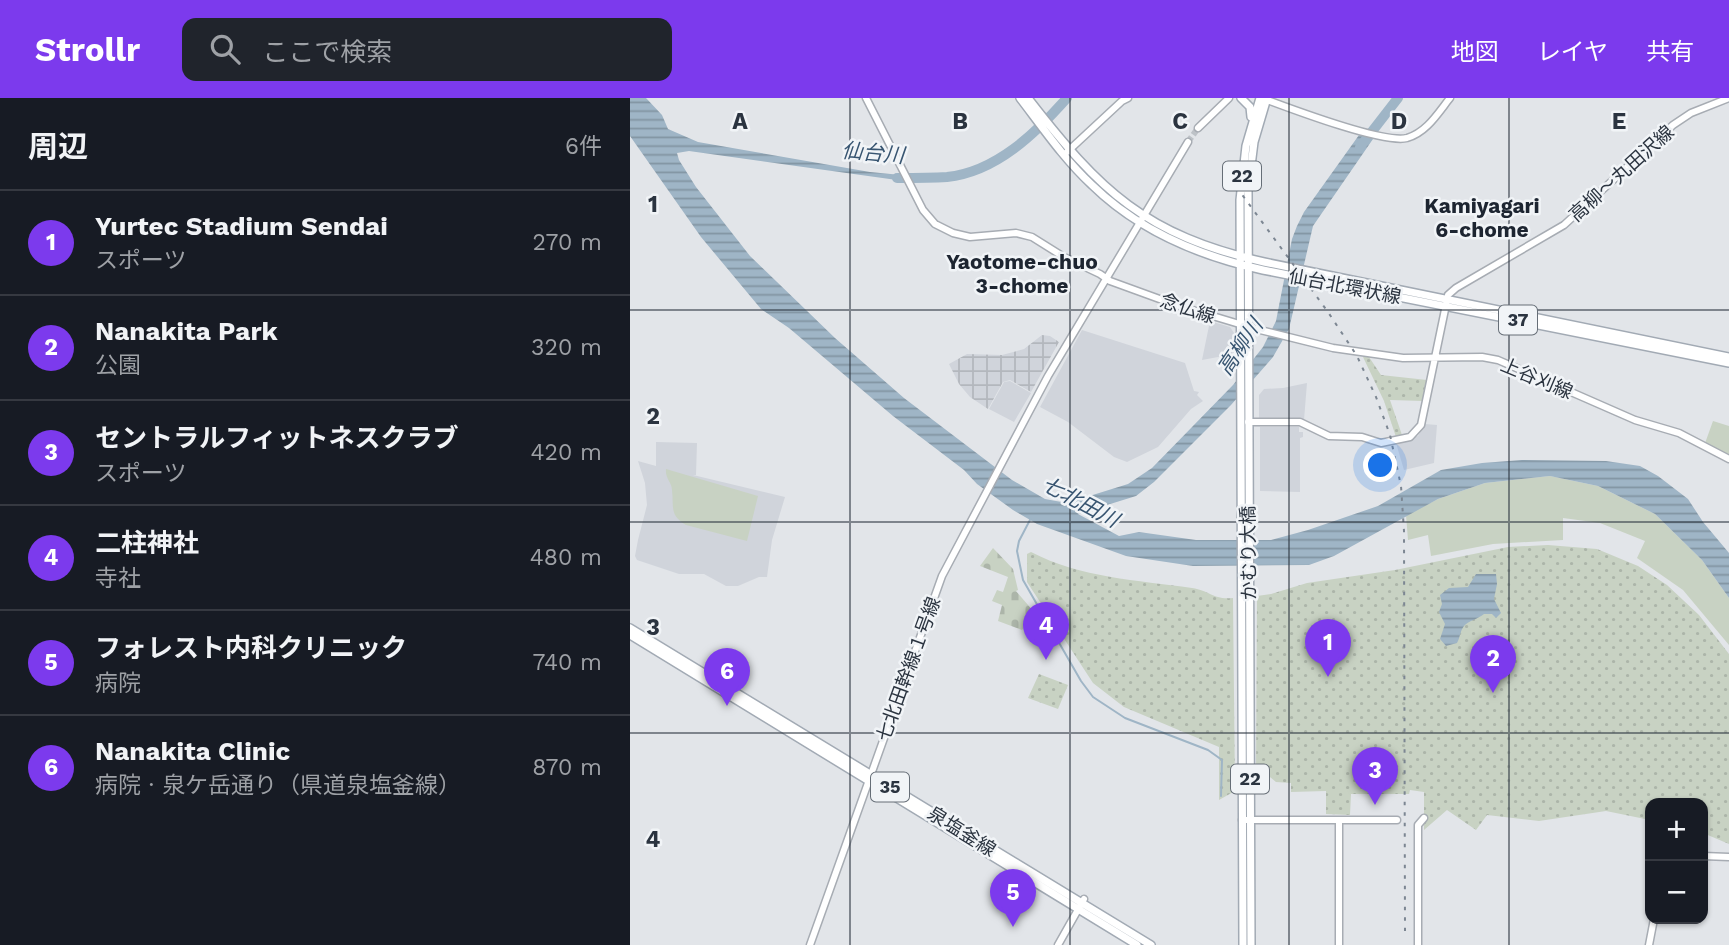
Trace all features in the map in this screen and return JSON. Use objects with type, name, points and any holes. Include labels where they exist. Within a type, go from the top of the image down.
[{"type":"main road","name":"仙台北環状線","points":[[1020,98],[1039,117]]},
{"type":"main road","name":"仙台北環状線","points":[[1028,98],[1048,130],[1106,198],[1187,240],[1244,262],[1729,358]]},
{"type":"main road","points":[[1241,98],[1250,107],[1251,124]]},
{"type":"main road","name":"22","points":[[1244,493],[1248,359],[1241,179],[1251,124],[1264,98]]},
{"type":"main road","name":"22","points":[[1244,262],[1251,162],[1264,98]]},
{"type":"main road","name":"仙台北環状線","points":[[1446,302],[1729,363]]},
{"type":"main road","name":"22","points":[[1244,493],[1241,366],[1245,326]]},
{"type":"main road","name":"かむり大橋","points":[[1244,493],[1246,820]]},
{"type":"main road","name":"泉塩釜線","points":[[630,628],[869,778],[1150,945]]},
{"type":"main road","name":"35","points":[[630,635],[869,778]]},
{"type":"main road","name":"22","points":[[1243,945],[1246,820]]},
{"type":"main road","name":"22","points":[[1246,820],[1251,945]]},
{"type":"main road","name":"35","points":[[1081,904],[1137,945]]},
{"type":"street","name":"念仏線","points":[[866,98],[923,210],[934,224],[970,237],[1016,233],[1032,237],[1108,280],[1245,326],[1292,338]]},
{"type":"street","points":[[1066,152],[1128,98]]},
{"type":"street","points":[[1198,128],[1229,98]]},
{"type":"street","points":[[1264,98],[1353,128],[1397,139],[1407,138],[1421,131],[1450,98]]},
{"type":"street","name":"高柳～丸田沢線","points":[[1446,302],[1456,288],[1570,220],[1682,119],[1729,98]]},
{"type":"street","points":[[1108,280],[1188,142]]},
{"type":"street","name":"七北田幹線１号線","points":[[810,945],[942,576],[1014,438],[1108,280]]},
{"type":"street","points":[[1248,422],[1300,422],[1321,434],[1362,437],[1381,443],[1410,437],[1421,425],[1446,302]]},
{"type":"street","name":"上谷刈線","points":[[1292,338],[1333,348],[1391,356],[1482,357],[1499,360],[1635,420],[1679,433],[1729,459]]},
{"type":"street","points":[[1418,945],[1418,825],[1424,818]]},
{"type":"street","points":[[1246,820],[1397,820]]},
{"type":"street","points":[[1339,820],[1339,945]]},
{"type":"street","points":[[1708,856],[1729,857]]},
{"type":"street","points":[[1058,945],[1081,904]]},
{"type":"street","points":[[1649,945],[1653,924]]},
{"type":"shaded area","points":[[1210,321],[1230,327],[1234,333],[1234,354],[1202,360]]},
{"type":"shaded area","points":[[1082,330],[1185,363],[1194,391],[1199,392],[1197,395],[1203,401],[1191,409],[1158,447],[1127,462],[1114,457],[1068,422],[1040,407]]},
{"type":"shaded area","points":[[1042,335],[1050,336],[1059,342],[1031,392],[1010,380],[1003,382],[988,409],[970,397],[959,384],[949,364],[967,354],[1002,355],[1024,349]]},
{"type":"shaded area","points":[[1010,381],[1031,393],[1014,422],[989,409],[1004,382]]},
{"type":"shaded area","points":[[1307,383],[1304,420],[1259,420],[1259,395],[1264,389]]},
{"type":"shaded area","points":[[1425,424],[1437,425],[1434,463],[1404,470],[1396,443],[1418,436]]},
{"type":"shaded area","points":[[1260,427],[1299,427],[1299,432],[1303,432],[1303,437],[1300,438],[1300,492],[1260,491]]},
{"type":"shaded area","points":[[656,442],[697,443],[696,475],[693,475],[785,497],[772,540],[767,577],[759,577],[738,586],[726,586],[704,574],[679,574],[637,560],[635,556],[647,505],[645,483],[638,461],[656,466]]},
{"type":"green space","points":[[1363,357],[1369,357],[1381,375],[1427,380],[1423,401],[1390,400],[1402,435],[1396,437],[1384,401]]},
{"type":"green space","points":[[1713,421],[1729,426],[1729,457],[1704,446]]},
{"type":"green space","points":[[666,469],[758,496],[747,541],[686,525],[677,518],[673,510],[672,487]]},
{"type":"green space","points":[[1550,476],[1598,486],[1655,514],[1702,560],[1729,598],[1729,645],[1683,590],[1637,558],[1645,541],[1600,523],[1563,518],[1563,540],[1493,544],[1431,556],[1428,535],[1408,540],[1406,515],[1438,499],[1485,483]]},
{"type":"green space","points":[[1548,545],[1597,549],[1638,566],[1667,585],[1699,615],[1729,654],[1729,844],[1708,835],[1708,798],[1645,798],[1645,819],[1606,811],[1539,821],[1487,815],[1476,830],[1447,810],[1424,830],[1424,792],[1410,790],[1409,794],[1351,794],[1350,815],[1326,814],[1326,791],[1291,792],[1291,783],[1276,782],[1264,772],[1256,778],[1257,596],[1307,583],[1395,570],[1508,547]]},
{"type":"green space","points":[[993,548],[1013,569],[1018,590],[1016,591],[1034,612],[1022,630],[998,621],[1002,605],[992,601],[997,590],[1003,592],[1008,577],[980,566]]},
{"type":"green space","points":[[1031,552],[1089,573],[1192,588],[1221,598],[1233,598],[1235,791],[1219,800],[1219,747],[1124,707],[1093,683],[1027,582],[1027,554]]},
{"type":"green space","points":[[1039,674],[1068,685],[1058,709],[1028,698]]},
{"type":"water","name":"七北田川","points":[[630,98],[646,98],[662,115],[668,129],[698,142],[901,175],[904,181],[689,151],[677,153],[696,187],[750,256],[835,338],[904,398],[1012,480],[1045,499],[1067,503],[1128,484],[1152,468],[1233,385],[1263,347],[1276,321],[1292,239],[1304,212],[1359,135],[1373,139],[1313,226],[1289,329],[1273,357],[1231,405],[1154,482],[1136,496],[1078,514],[1119,536],[1139,532],[1196,540],[1271,540],[1378,506],[1441,470],[1522,460],[1606,461],[1640,466],[1688,499],[1729,553],[1729,598],[1702,560],[1655,514],[1598,486],[1550,476],[1485,483],[1438,499],[1334,556],[1309,565],[1193,566],[1126,556],[1037,524],[977,484],[964,470],[893,416],[789,328],[761,309],[701,237],[630,136]]},
{"type":"water","points":[[1476,574],[1496,574],[1494,599],[1501,613],[1496,618],[1492,614],[1484,614],[1468,623],[1457,643],[1446,646],[1440,639],[1445,624],[1439,612],[1442,604],[1440,595],[1449,588],[1468,587]]},
{"type":"waterway","name":"仙台川","points":[[897,178],[947,177],[982,167],[1014,149],[1067,98]]},
{"type":"waterway","name":"高柳川","points":[[1360,147],[1398,98]]},
{"type":"waterway","points":[[1031,518],[1017,551],[1023,580],[1081,681],[1093,697],[1125,718],[1208,750],[1222,760],[1221,796]]},
{"type":"tunnel","points":[[1188,142],[1198,128]]},
{"type":"railway","points":[[1224,170],[1357,356],[1390,435],[1401,486],[1404,531],[1405,931]]},
{"type":"place","name":"二柱神社","points":[[1046,660]]},
{"type":"place","name":"Yurtec Stadium Sendai","points":[[1328,677]]},
{"type":"place","name":"Nanakita Park","points":[[1493,693]]},
{"type":"place","name":"Nanakita Clinic","points":[[727,706]]},
{"type":"place","name":"セントラルフィットネスクラブ","points":[[1375,805]]},
{"type":"place","name":"フォレスト内科クリニック","points":[[1013,927]]},
{"type":"district","name":"Kamiyagari 6-chome","points":[[1482,218]]},
{"type":"district","name":"Yaotome-chuo 3-chome","points":[[1022,274]]}]
